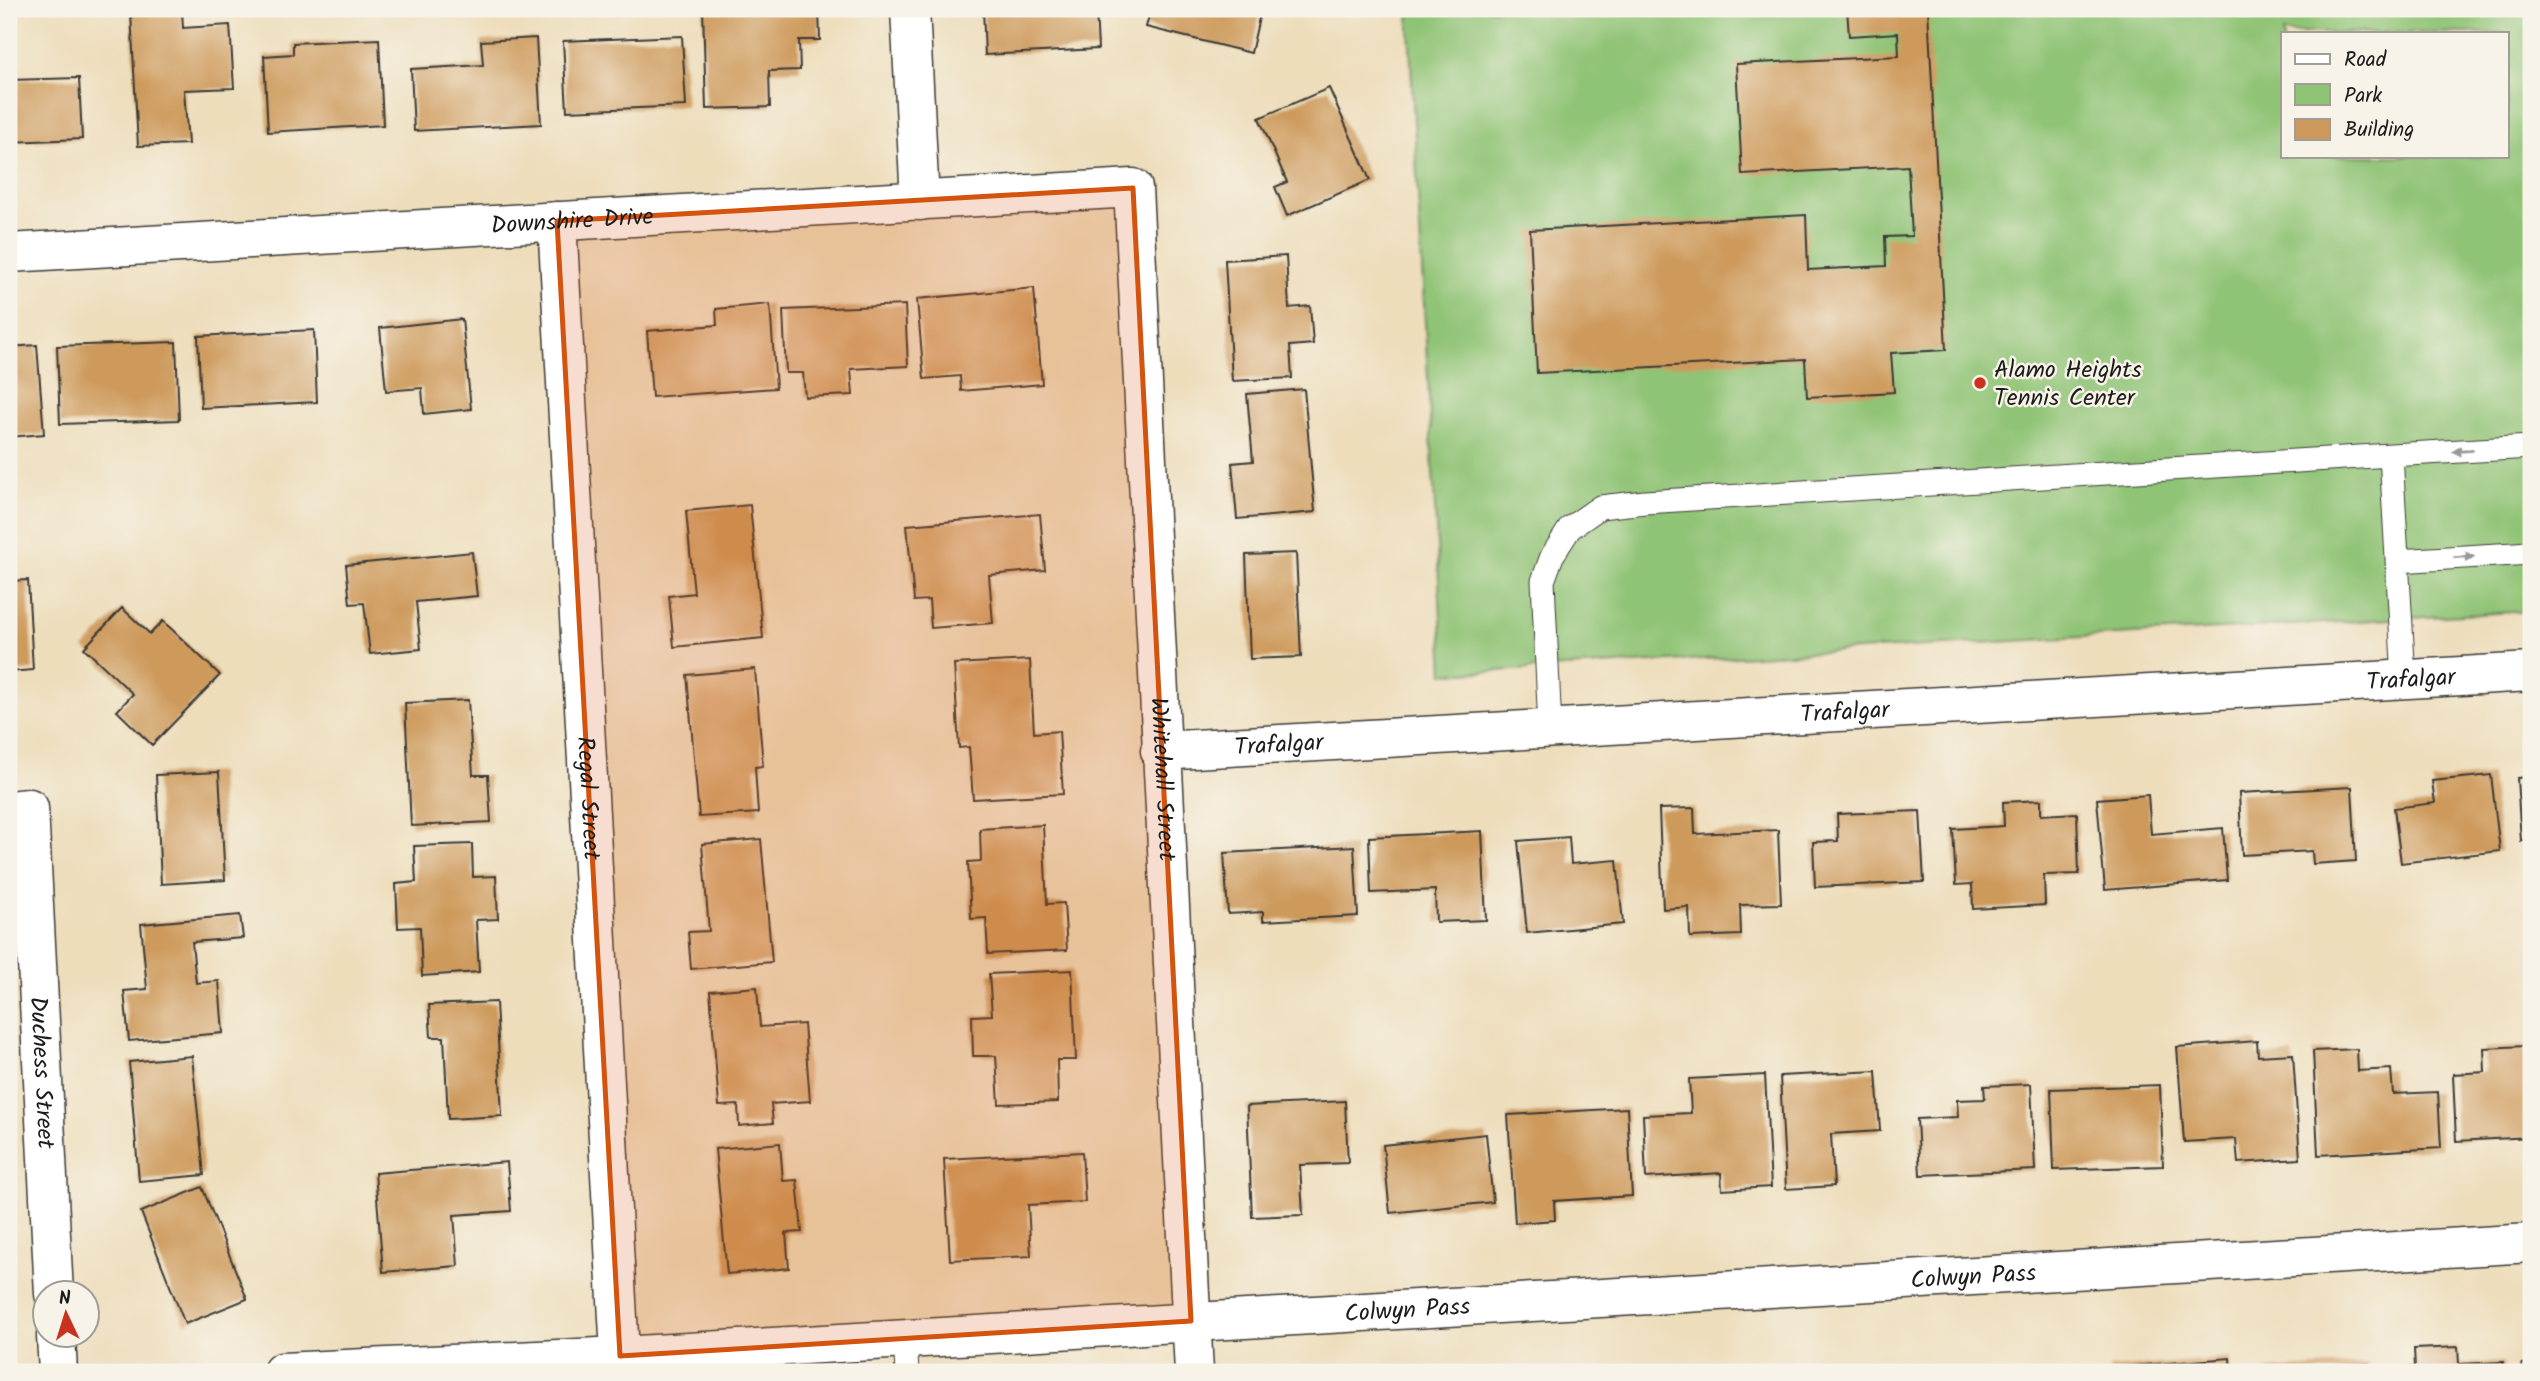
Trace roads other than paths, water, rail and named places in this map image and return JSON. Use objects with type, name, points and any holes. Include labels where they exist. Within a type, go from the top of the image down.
[{"type":"street","points":[[910,9],[920,201]]},
{"type":"street","name":"Downshire Drive","points":[[9,253],[1133,188]]},
{"type":"street","name":"Whitehall Street","points":[[1133,188],[1194,1372]]},
{"type":"street","name":"Regal Street","points":[[557,221],[621,1364]]},
{"type":"street","name":"Trafalgar","points":[[1160,751],[2531,672]]},
{"type":"street","name":"Duchess Street","points":[[19,809],[53,1280]]},
{"type":"street","name":"Colwyn Pass","points":[[282,1372],[906,1356],[1191,1321],[2531,1243]]},
{"type":"street","points":[[57,1350],[58,1372]]},
{"type":"lane","points":[[1550,728],[1543,581],[1552,556],[1570,528],[1600,507],[2531,447]]},
{"type":"lane","points":[[2391,455],[2404,679]]},
{"type":"lane","points":[[2397,561],[2531,553]]},
{"type":"place","name":"Alamo Heights Tennis Center","points":[[1980,383]]}]
